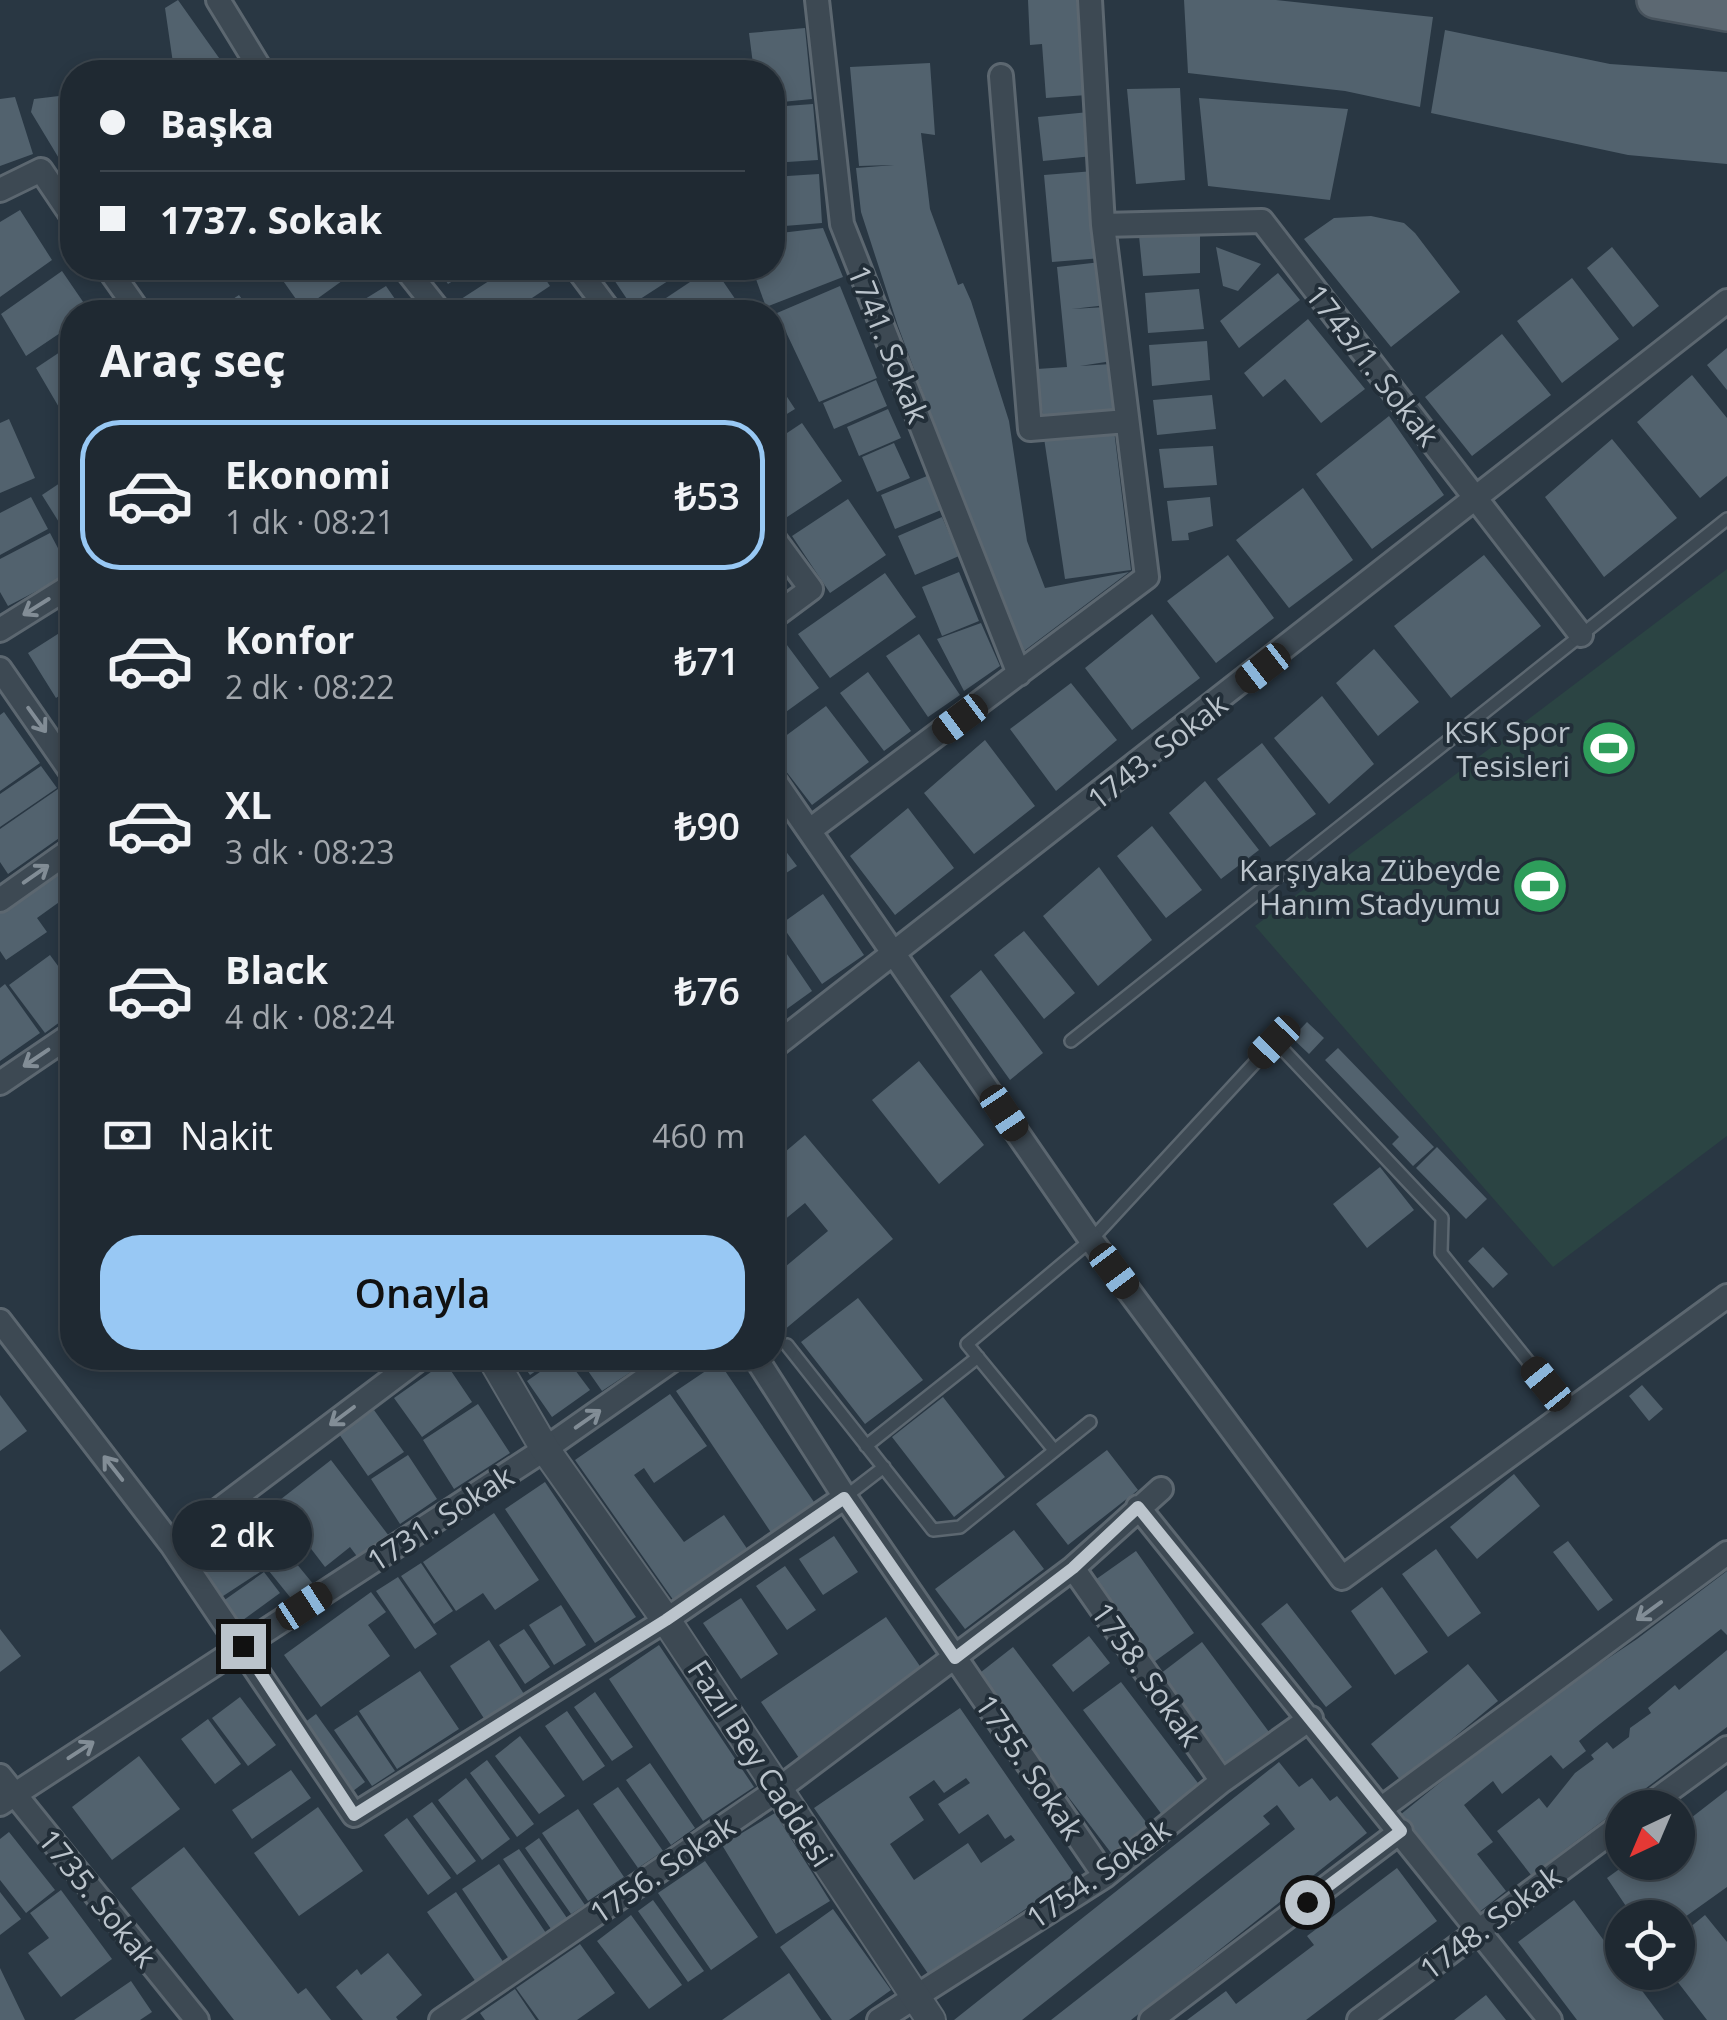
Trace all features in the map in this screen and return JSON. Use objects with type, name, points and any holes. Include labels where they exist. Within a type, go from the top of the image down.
[{"type":"main road","points":[[1655,0],[1727,13]]},
{"type":"street","points":[[218,0],[255,60]]},
{"type":"street","name":"1741. Sokak","points":[[817,0],[842,224],[1019,674]]},
{"type":"street","points":[[810,830],[1146,577],[1103,225],[1090,0]]},
{"type":"street","points":[[1001,76],[1030,429],[1127,421]]},
{"type":"street","points":[[0,190],[41,170],[60,198]]},
{"type":"street","name":"1743/1. Sokak","points":[[1103,225],[1262,221],[1581,636]]},
{"type":"street","points":[[415,280],[431,300]]},
{"type":"street","name":"1743. Sokak","points":[[785,1038],[897,955],[1727,301]]},
{"type":"street","points":[[785,554],[811,589],[785,608]]},
{"type":"street","points":[[0,630],[60,592]]},
{"type":"street","points":[[0,669],[60,755]]},
{"type":"street","points":[[785,795],[1091,1240],[1342,1578],[1727,1296]]},
{"type":"street","points":[[0,900],[60,858]]},
{"type":"street","points":[[0,1083],[60,1042]]},
{"type":"street","points":[[0,1321],[172,1545],[354,1815],[666,1620],[844,1498]]},
{"type":"street","points":[[172,1545],[404,1370]]},
{"type":"street","name":"Fazıl Bey Caddesi","points":[[499,1370],[545,1449],[780,1788],[931,2020]]},
{"type":"street","name":"1731. Sokak","points":[[5,1791],[243,1646],[545,1449],[658,1370]]},
{"type":"street","name":"1755. Sokak","points":[[764,1370],[844,1498],[1105,1876]]},
{"type":"street","name":"1756. Sokak","points":[[442,2020],[780,1788],[1073,1568],[1161,1488]]},
{"type":"street","points":[[1138,1507],[1312,1718],[1550,2020]]},
{"type":"street","points":[[1382,1808],[1727,1554]]},
{"type":"street","name":"1758. Sokak","points":[[1073,1568],[1222,1781]]},
{"type":"street","name":"1754. Sokak","points":[[879,2020],[1105,1876],[1222,1781],[1312,1718]]},
{"type":"street","points":[[1670,1790],[1727,1748]]},
{"type":"street","name":"1735. Sokak","points":[[5,1791],[197,2020]]},
{"type":"street","points":[[1151,2020],[1401,1831]]},
{"type":"street","name":"1748. Sokak","points":[[1358,2020],[1605,1837]]},
{"type":"lane","points":[[1070,1040],[1727,519]]},
{"type":"lane","points":[[1054,1450],[967,1344],[1091,1240],[1274,1042],[1442,1218],[1441,1253],[1568,1411]]},
{"type":"lane","points":[[788,1345],[933,1530],[960,1527],[1090,1422]]},
{"type":"lane","points":[[866,1446],[978,1357]]},
{"type":"lane","points":[[844,1498],[884,1468]]},
{"type":"green space","name":"Karşıyaka Zübeyde Hanım Stadyumu","points":[[1727,569],[1727,1136],[1553,1267],[1255,926]]},
{"type":"building","points":[[178,0],[220,60],[173,60],[165,8]]},
{"type":"building","points":[[1028,0],[1081,0],[1087,95],[1046,98],[1042,44],[1030,45]]},
{"type":"building","points":[[1184,0],[1276,0],[1433,17],[1420,107],[1345,91],[1188,73]]},
{"type":"building","points":[[805,28],[812,99],[785,102],[785,60],[752,60],[749,33]]},
{"type":"building","points":[[1445,30],[1610,64],[1727,72],[1727,164],[1628,155],[1431,113]]},
{"type":"building","points":[[930,63],[935,135],[921,133],[930,209],[958,285],[963,283],[971,301],[1009,421],[1027,541],[1045,588],[1129,572],[1020,654],[898,326],[861,212],[856,168],[894,165],[859,166],[850,67]]},
{"type":"building","points":[[1180,88],[1185,180],[1136,184],[1127,89]]},
{"type":"building","points":[[59,96],[60,160],[31,112],[34,99]]},
{"type":"building","points":[[15,97],[33,154],[0,166],[0,99]]},
{"type":"building","points":[[1199,98],[1348,109],[1330,200],[1208,186]]},
{"type":"building","points":[[813,104],[818,160],[785,162],[785,106]]},
{"type":"building","points":[[1089,112],[1093,156],[1043,161],[1038,117]]},
{"type":"building","points":[[1094,171],[1102,258],[1052,262],[1044,175]]},
{"type":"building","points":[[819,174],[822,223],[785,226],[785,176]]},
{"type":"building","points":[[20,210],[52,260],[0,297],[0,222]]},
{"type":"building","points":[[1371,216],[1404,223],[1460,292],[1391,347],[1304,239],[1334,218]]},
{"type":"building","points":[[823,228],[843,277],[784,300],[763,300],[756,280],[785,280],[785,232]]},
{"type":"building","points":[[1200,235],[1200,273],[1143,276],[1139,236]]},
{"type":"building","points":[[1216,247],[1261,264],[1238,291],[1223,286]]},
{"type":"building","points":[[1612,247],[1659,306],[1633,327],[1587,268]]},
{"type":"building","points":[[1101,262],[1107,305],[1072,309],[1106,307],[1112,361],[1080,366],[1111,364],[1116,413],[1043,418],[1037,369],[1067,367],[1057,267]]},
{"type":"building","points":[[60,272],[60,280],[68,280],[82,300],[60,300],[60,333],[26,356],[1,314]]},
{"type":"building","points":[[1278,273],[1300,300],[1239,348],[1220,321]]},
{"type":"building","points":[[1572,278],[1619,339],[1562,383],[1517,321]]},
{"type":"building","points":[[282,280],[343,280],[316,300],[297,300]]},
{"type":"building","points":[[490,280],[546,280],[550,286],[529,300],[460,300]]},
{"type":"building","points":[[614,280],[670,280],[639,300],[628,300]]},
{"type":"building","points":[[693,280],[722,280],[736,300],[663,300]]},
{"type":"building","points":[[386,286],[396,300],[363,300]]},
{"type":"building","points":[[840,286],[877,378],[819,402],[785,330],[785,310]]},
{"type":"building","points":[[1199,289],[1204,329],[1148,333],[1145,293]]},
{"type":"building","points":[[1308,319],[1365,389],[1321,423],[1285,379],[1263,397],[1244,373]]},
{"type":"building","points":[[1502,334],[1551,395],[1472,456],[1425,397]]},
{"type":"building","points":[[1207,341],[1210,380],[1152,386],[1149,345]]},
{"type":"building","points":[[1727,348],[1727,390],[1707,365]]},
{"type":"building","points":[[60,352],[60,409],[36,368]]},
{"type":"building","points":[[1692,375],[1727,418],[1727,476],[1700,498],[1637,422]]},
{"type":"building","points":[[876,380],[887,406],[834,429],[823,403]]},
{"type":"building","points":[[785,394],[795,409],[785,415]]},
{"type":"building","points":[[1212,395],[1216,429],[1157,435],[1153,400]]},
{"type":"building","points":[[888,409],[901,438],[859,456],[847,427]]},
{"type":"building","points":[[1389,416],[1444,495],[1372,549],[1316,474]]},
{"type":"building","points":[[9,419],[35,478],[0,493],[0,423]]},
{"type":"building","points":[[802,423],[842,481],[785,518],[785,434]]},
{"type":"building","points":[[1114,430],[1131,570],[1065,579],[1044,438]]},
{"type":"building","points":[[1612,439],[1677,518],[1604,577],[1545,497]]},
{"type":"building","points":[[894,443],[910,478],[877,492],[862,457]]},
{"type":"building","points":[[1213,446],[1217,485],[1164,488],[1159,449]]},
{"type":"building","points":[[927,476],[941,510],[895,529],[881,495]]},
{"type":"building","points":[[60,483],[60,524],[42,495]]},
{"type":"building","points":[[1303,488],[1353,560],[1289,608],[1236,540]]},
{"type":"building","points":[[31,497],[48,529],[0,555],[0,513]]},
{"type":"building","points":[[1210,497],[1213,526],[1188,533],[1189,540],[1172,541],[1167,501]]},
{"type":"building","points":[[848,499],[886,555],[830,593],[792,536]]},
{"type":"building","points":[[942,517],[959,556],[915,575],[898,536]]},
{"type":"building","points":[[50,533],[60,552],[60,579],[8,606],[0,592],[0,559]]},
{"type":"building","points":[[1228,555],[1274,618],[1216,663],[1167,601]]},
{"type":"building","points":[[1484,555],[1541,626],[1451,698],[1394,626]]},
{"type":"building","points":[[959,572],[979,621],[942,636],[922,587]]},
{"type":"building","points":[[885,573],[916,617],[830,678],[798,634]]},
{"type":"building","points":[[1152,614],[1200,678],[1132,730],[1085,668]]},
{"type":"building","points":[[981,623],[1000,666],[964,691],[937,639]]},
{"type":"building","points":[[60,633],[60,695],[56,698],[28,653]]},
{"type":"building","points":[[919,634],[960,695],[928,717],[886,656]]},
{"type":"building","points":[[785,642],[819,688],[785,713]]},
{"type":"building","points":[[1374,649],[1419,702],[1378,736],[1336,683]]},
{"type":"building","points":[[868,672],[911,731],[884,751],[840,693]]},
{"type":"building","points":[[1071,683],[1117,740],[1056,791],[1010,729]]},
{"type":"building","points":[[1322,696],[1374,764],[1329,804],[1274,738]]},
{"type":"building","points":[[826,706],[869,762],[812,805],[785,770],[785,736]]},
{"type":"building","points":[[4,712],[40,763],[0,791],[0,715]]},
{"type":"building","points":[[985,740],[1035,806],[974,854],[924,793]]},
{"type":"building","points":[[1262,743],[1316,814],[1270,847],[1217,779]]},
{"type":"building","points":[[41,766],[57,788],[0,827],[0,794]]},
{"type":"building","points":[[1205,781],[1259,850],[1221,879],[1169,813]]},
{"type":"building","points":[[58,789],[60,792],[60,837],[8,874],[0,862],[0,829]]},
{"type":"building","points":[[908,808],[954,868],[895,915],[850,856]]},
{"type":"building","points":[[1152,826],[1202,890],[1166,918],[1117,856]]},
{"type":"building","points":[[785,850],[797,866],[785,874]]},
{"type":"building","points":[[1099,867],[1152,940],[1098,986],[1043,916]]},
{"type":"building","points":[[60,871],[60,901],[37,918],[47,932],[6,960],[0,951],[0,914]]},
{"type":"building","points":[[823,894],[864,955],[822,984],[785,930],[785,921]]},
{"type":"building","points":[[1024,931],[1075,993],[1044,1019],[994,955]]},
{"type":"building","points":[[785,951],[812,991],[785,1010]]},
{"type":"building","points":[[50,955],[60,969],[60,1022],[45,1033],[9,985]]},
{"type":"building","points":[[981,970],[1043,1053],[1010,1080],[950,996]]},
{"type":"building","points":[[5,984],[40,1033],[0,1061],[0,988]]},
{"type":"building","points":[[1307,1022],[1324,1038],[1309,1054],[1292,1038]]},
{"type":"building","points":[[1338,1048],[1434,1147],[1413,1166],[1392,1144],[1399,1137],[1325,1060]]},
{"type":"building","points":[[919,1061],[984,1145],[939,1184],[872,1100]]},
{"type":"building","points":[[805,1135],[893,1239],[785,1329],[785,1267],[828,1231],[805,1203],[785,1219],[785,1152]]},
{"type":"building","points":[[1437,1147],[1487,1199],[1466,1219],[1416,1168]]},
{"type":"building","points":[[1380,1167],[1414,1210],[1367,1248],[1333,1204]]},
{"type":"building","points":[[1483,1247],[1508,1274],[1493,1288],[1468,1261]]},
{"type":"building","points":[[858,1298],[923,1380],[865,1424],[801,1342]]},
{"type":"building","points":[[434,1370],[450,1370],[472,1402],[422,1437],[394,1398]]},
{"type":"building","points":[[543,1370],[575,1370],[590,1390],[552,1417],[527,1381]]},
{"type":"building","points":[[587,1370],[634,1370],[602,1391]]},
{"type":"building","points":[[707,1370],[724,1370],[816,1505],[772,1534],[676,1391]]},
{"type":"building","points":[[1642,1385],[1663,1409],[1649,1421],[1629,1396]]},
{"type":"building","points":[[670,1394],[707,1446],[654,1483],[644,1468],[634,1475],[684,1542],[724,1515],[748,1550],[674,1601],[575,1460]]},
{"type":"building","points":[[0,1395],[27,1431],[0,1451]]},
{"type":"building","points":[[943,1397],[1005,1477],[954,1517],[892,1437]]},
{"type":"building","points":[[478,1404],[510,1453],[454,1489],[423,1440]]},
{"type":"building","points":[[374,1410],[404,1452],[368,1476],[339,1434]]},
{"type":"building","points":[[1107,1450],[1138,1490],[1068,1545],[1036,1504]]},
{"type":"building","points":[[408,1455],[437,1499],[400,1524],[371,1479]]},
{"type":"building","points":[[331,1460],[389,1536],[359,1559],[350,1547],[325,1567],[276,1503]]},
{"type":"building","points":[[1514,1474],[1540,1506],[1477,1559],[1450,1527]]},
{"type":"building","points":[[545,1482],[636,1617],[595,1643],[505,1509]]},
{"type":"building","points":[[255,1513],[314,1585],[294,1602],[235,1529]]},
{"type":"building","points":[[494,1513],[539,1580],[495,1610],[483,1593],[456,1611],[423,1562]]},
{"type":"building","points":[[234,1528],[263,1570],[214,1602],[186,1560]]},
{"type":"building","points":[[1014,1530],[1044,1569],[965,1629],[935,1589]]},
{"type":"building","points":[[834,1536],[858,1572],[823,1595],[799,1559]]},
{"type":"building","points":[[1568,1541],[1613,1600],[1598,1611],[1553,1552]]},
{"type":"building","points":[[1436,1549],[1481,1613],[1448,1637],[1402,1574]]},
{"type":"building","points":[[1136,1551],[1194,1633],[1154,1662],[1095,1580]]},
{"type":"building","points":[[421,1563],[453,1611],[434,1624],[401,1576]]},
{"type":"building","points":[[785,1566],[816,1610],[787,1630],[756,1586]]},
{"type":"building","points":[[1727,1571],[1727,1635],[1721,1629],[1596,1727],[1579,1741],[1586,1751],[1563,1769],[1551,1755],[1502,1794],[1493,1781],[1464,1805],[1493,1842],[1477,1854],[1506,1891],[1478,1913],[1400,1815],[1522,1716],[1637,1639]]},
{"type":"building","points":[[264,1572],[280,1593],[232,1628],[216,1606]]},
{"type":"building","points":[[398,1577],[437,1634],[415,1649],[376,1591]]},
{"type":"building","points":[[1382,1587],[1428,1652],[1395,1675],[1351,1611]]},
{"type":"building","points":[[371,1592],[386,1612],[368,1625],[390,1656],[321,1707],[284,1655]]},
{"type":"building","points":[[741,1598],[778,1654],[741,1679],[703,1623]]},
{"type":"building","points":[[1287,1603],[1352,1687],[1326,1707],[1261,1624]]},
{"type":"building","points":[[561,1605],[586,1645],[554,1665],[529,1625]]},
{"type":"building","points":[[886,1617],[924,1672],[799,1758],[761,1702]]},
{"type":"building","points":[[0,1629],[21,1656],[0,1672]]},
{"type":"building","points":[[524,1629],[550,1667],[525,1684],[499,1645]]},
{"type":"building","points":[[1089,1636],[1110,1663],[1073,1692],[1052,1665]]},
{"type":"building","points":[[489,1640],[524,1694],[485,1720],[450,1666]]},
{"type":"building","points":[[1202,1642],[1269,1732],[1227,1764],[1160,1674]]},
{"type":"building","points":[[659,1645],[754,1787],[703,1821],[609,1679]]},
{"type":"building","points":[[1013,1647],[1152,1830],[1115,1858],[976,1676]]},
{"type":"building","points":[[1727,1650],[1727,1727],[1644,1790],[1605,1790],[1605,1819],[1531,1875],[1497,1831],[1539,1798],[1547,1808],[1575,1773],[1594,1759],[1591,1755],[1607,1742],[1613,1749],[1629,1737],[1630,1728],[1651,1713],[1648,1708],[1675,1685],[1679,1690]]},
{"type":"building","points":[[1468,1664],[1498,1701],[1401,1781],[1371,1744]]},
{"type":"building","points":[[420,1671],[459,1729],[397,1769],[359,1711]]},
{"type":"building","points":[[1121,1682],[1201,1787],[1163,1816],[1083,1710]]},
{"type":"building","points":[[595,1692],[633,1747],[612,1761],[574,1707]]},
{"type":"building","points":[[240,1697],[276,1745],[248,1766],[212,1718]]},
{"type":"building","points":[[960,1708],[1075,1875],[929,1975],[814,1808]],"holes":[[[966,1778],[970,1783],[938,1804],[959,1834],[988,1814],[1005,1839],[1011,1835],[1015,1840],[981,1863],[968,1843],[914,1880],[890,1844],[924,1820],[909,1797],[934,1780],[944,1793]]]},
{"type":"building","points":[[567,1711],[605,1766],[583,1781],[545,1726]]},
{"type":"building","points":[[316,1714],[365,1782],[349,1794],[300,1726]]},
{"type":"building","points":[[357,1715],[395,1771],[372,1786],[334,1730]]},
{"type":"building","points":[[208,1719],[241,1764],[215,1784],[181,1739]]},
{"type":"building","points":[[520,1736],[565,1796],[539,1814],[495,1756]]},
{"type":"building","points":[[139,1756],[180,1809],[112,1860],[72,1807]]},
{"type":"building","points":[[487,1760],[534,1824],[517,1837],[470,1773]]},
{"type":"building","points":[[1279,1762],[1299,1787],[1312,1778],[1330,1801],[1337,1796],[1367,1833],[1131,2020],[1051,2020],[1295,1829],[1277,1805],[1263,1816],[1270,1824],[1022,2020],[954,2020]]},
{"type":"building","points":[[650,1763],[695,1828],[671,1845],[626,1780]]},
{"type":"building","points":[[291,1770],[311,1798],[252,1839],[232,1810]]},
{"type":"building","points":[[466,1778],[510,1839],[482,1860],[438,1800]]},
{"type":"building","points":[[618,1787],[663,1851],[638,1868],[593,1804]]},
{"type":"building","points":[[1727,1790],[1727,1887],[1695,1910],[1695,1900],[1622,1900],[1608,1880],[1695,1880],[1695,1815]]},
{"type":"building","points":[[432,1802],[476,1861],[457,1875],[413,1816]]},
{"type":"building","points":[[318,1807],[363,1871],[299,1916],[254,1853]]},
{"type":"building","points":[[578,1809],[624,1877],[588,1901],[542,1833]]},
{"type":"building","points":[[775,1813],[830,1901],[776,1934],[722,1845]]},
{"type":"building","points":[[407,1818],[451,1878],[428,1895],[384,1835]]},
{"type":"building","points":[[9,1832],[55,1890],[26,1913],[0,1880],[0,1839]]},
{"type":"building","points":[[539,1838],[585,1905],[571,1914],[525,1848]]},
{"type":"building","points":[[184,1847],[298,1994],[306,1988],[331,2020],[234,2020],[131,1888]]},
{"type":"building","points":[[519,1849],[567,1918],[551,1929],[503,1859]]},
{"type":"building","points":[[705,1861],[758,1937],[711,1970],[658,1893]]},
{"type":"building","points":[[499,1864],[546,1933],[509,1959],[462,1889]]},
{"type":"building","points":[[1397,1868],[1437,1921],[1306,2020],[1187,2020],[1226,1991],[1236,2004],[1314,1945],[1307,1936]]},
{"type":"building","points":[[61,1890],[112,1959],[61,1997],[28,1953],[49,1938],[30,1913]]},
{"type":"building","points":[[0,1892],[21,1919],[0,1935]]},
{"type":"building","points":[[456,1892],[504,1963],[476,1982],[427,1912]]},
{"type":"building","points":[[653,1900],[704,1971],[688,1982],[638,1911]]},
{"type":"building","points":[[1574,1900],[1605,1942],[1605,1990],[1642,1990],[1664,2020],[1577,2020],[1518,1942]]},
{"type":"building","points":[[833,1909],[891,1990],[849,2020],[832,2020],[780,1947]]},
{"type":"building","points":[[631,1915],[682,1985],[649,2009],[597,1941]]},
{"type":"building","points":[[1705,1915],[1727,1942],[1727,2020],[1707,2020],[1684,1990],[1695,1990],[1695,1923]]},
{"type":"building","points":[[580,1944],[615,1993],[577,2020],[539,2020],[516,1988]]},
{"type":"building","points":[[388,1953],[422,1995],[396,2017],[398,2020],[363,2020],[336,1987],[357,1969],[361,1975]]},
{"type":"building","points":[[0,1968],[25,2020],[0,2020]]},
{"type":"building","points":[[789,1973],[821,2020],[722,2020]]},
{"type":"building","points":[[131,1981],[152,2012],[140,2020],[74,2020]]},
{"type":"building","points":[[515,1989],[536,2020],[485,2020],[480,2013]]},
{"type":"building","points":[[1486,1995],[1506,2020],[1454,2020]]},
{"type":"place","name":"KSK Spor Tesisleri","points":[[1609,748]]},
{"type":"place","name":"Karşıyaka Zübeyde Hanım Stadyumu","points":[[1540,886]]},
{"type":"route","points":[[243,1646],[354,1815],[666,1620],[844,1498],[955,1658],[1073,1568],[1138,1507],[1401,1831],[1307,1902]]}]
